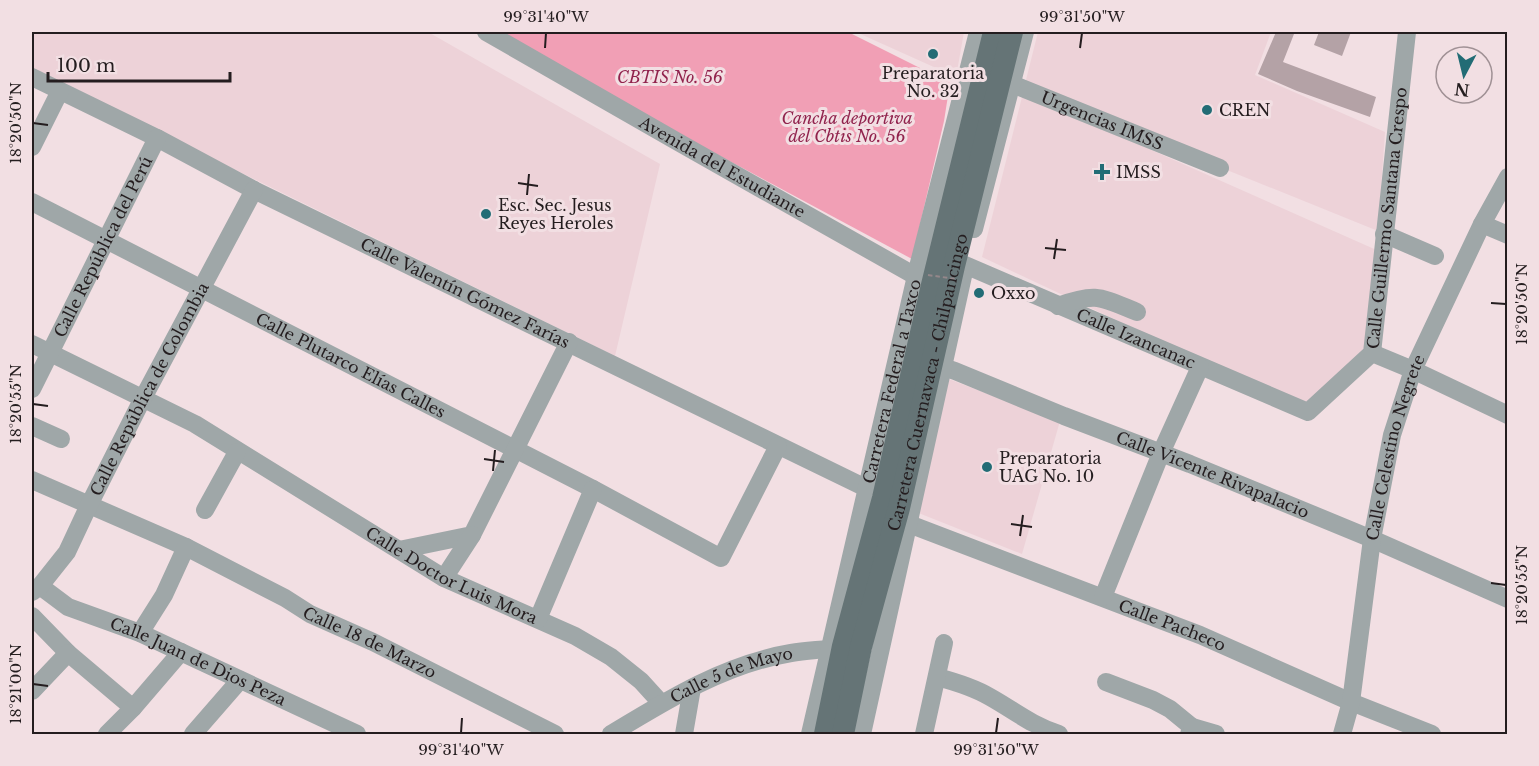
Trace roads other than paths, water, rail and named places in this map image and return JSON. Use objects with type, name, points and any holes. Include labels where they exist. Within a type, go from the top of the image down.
[{"type":"main road","name":"Carretera Cuernavaca - Chilpancingo","points":[[825,735],[845,648],[922,398],[943,282],[947,187],[999,79],[994,32]]},
{"type":"main road","name":"Carretera Cuernavaca - Chilpancingo","points":[[943,282],[972,219],[999,79],[1012,32]]},
{"type":"main road","name":"Carretera Cuernavaca - Chilpancingo","points":[[843,735],[845,648]]},
{"type":"street","name":"Avenida del Estudiante","points":[[486,32],[943,282]]},
{"type":"street","points":[[947,187],[978,32]]},
{"type":"street","points":[[999,79],[1025,32]]},
{"type":"street","name":"Calle Guillermo Santana Crespo","points":[[1308,412],[1372,354],[1407,32]]},
{"type":"street","name":"Calle Valentín Gómez Farías","points":[[32,77],[157,138],[254,190],[778,446],[890,505]]},
{"type":"street","name":"Urgencias IMSS","points":[[999,79],[1220,168]]},
{"type":"street","points":[[32,147],[60,91]]},
{"type":"street","name":"Calle República del Perú","points":[[32,388],[40,348],[106,240],[157,138]]},
{"type":"street","name":"Calle Celestino Negrete","points":[[1342,735],[1351,702],[1371,539],[1392,435],[1413,370],[1482,224],[1508,177]]},
{"type":"street","name":"Calle República de Colombia","points":[[36,589],[68,552],[142,400],[254,190]]},
{"type":"street","name":"Calle Plutarco Elías Calles","points":[[32,202],[592,489],[721,558],[778,446]]},
{"type":"street","name":"Carretera Federal a Taxco","points":[[810,735],[845,648],[890,505],[943,282],[972,219]]},
{"type":"street","points":[[1482,224],[1508,235]]},
{"type":"street","points":[[1384,234],[1435,256]]},
{"type":"street","name":"Calle Izancanac","points":[[943,282],[1058,306],[1308,412]]},
{"type":"street","points":[[1058,306],[1079,298],[1095,297],[1137,312]]},
{"type":"street","points":[[444,578],[472,536],[569,342]]},
{"type":"street","name":"Calle Doctor Luis Mora","points":[[40,348],[195,424],[444,578],[574,636],[611,657],[642,681],[661,703]]},
{"type":"street","points":[[1372,354],[1413,370],[1508,415]]},
{"type":"street","name":"Calle Vicente Rivapalacio","points":[[930,362],[1371,539],[1508,599]]},
{"type":"street","points":[[1103,597],[1161,453],[1200,367]]},
{"type":"street","points":[[32,426],[61,439]]},
{"type":"street","points":[[205,510],[237,452]]},
{"type":"street","name":"Calle 18 de Marzo","points":[[32,480],[186,547],[285,598],[310,614],[373,642],[555,735]]},
{"type":"street","points":[[538,619],[592,489]]},
{"type":"street","name":"Carretera Federal a Taxco","points":[[862,735],[890,505]]},
{"type":"street","name":"Calle Pacheco","points":[[890,505],[1432,735]]},
{"type":"street","points":[[399,550],[472,536]]},
{"type":"street","points":[[141,633],[164,595],[186,547]]},
{"type":"street","name":"Calle Juan de Dios Peza","points":[[36,589],[68,607],[141,633],[355,734]]},
{"type":"street","points":[[32,616],[68,653],[133,708]]},
{"type":"street","points":[[924,735],[944,643]]},
{"type":"street","name":"Calle 5 de Mayo","points":[[611,735],[661,703],[723,672],[791,653],[845,648]]},
{"type":"street","points":[[107,735],[181,652]]},
{"type":"street","points":[[32,691],[68,653]]},
{"type":"street","points":[[937,677],[968,686],[991,697],[1041,729],[1059,735]]},
{"type":"street","points":[[194,735],[240,680]]},
{"type":"street","points":[[1106,682],[1153,699],[1188,727],[1215,735]]},
{"type":"street","points":[[684,735],[692,688]]},
{"type":"place","name":"Preparatoria No. 32","points":[[933,54]]},
{"type":"place","name":"CREN","points":[[1207,110]]},
{"type":"place","name":"IMSS","points":[[1102,172]]},
{"type":"place","name":"Esc. Sec. Jesus Reyes Heroles","points":[[486,214]]},
{"type":"place","name":"Oxxo","points":[[979,293]]},
{"type":"place","name":"Preparatoria UAG No. 10","points":[[987,467]]},
{"type":"park label","name":"CBTIS No. 56","points":[[670,77]]},
{"type":"park label","name":"Cancha deportiva del Cbtis No. 56","points":[[847,127]]}]
